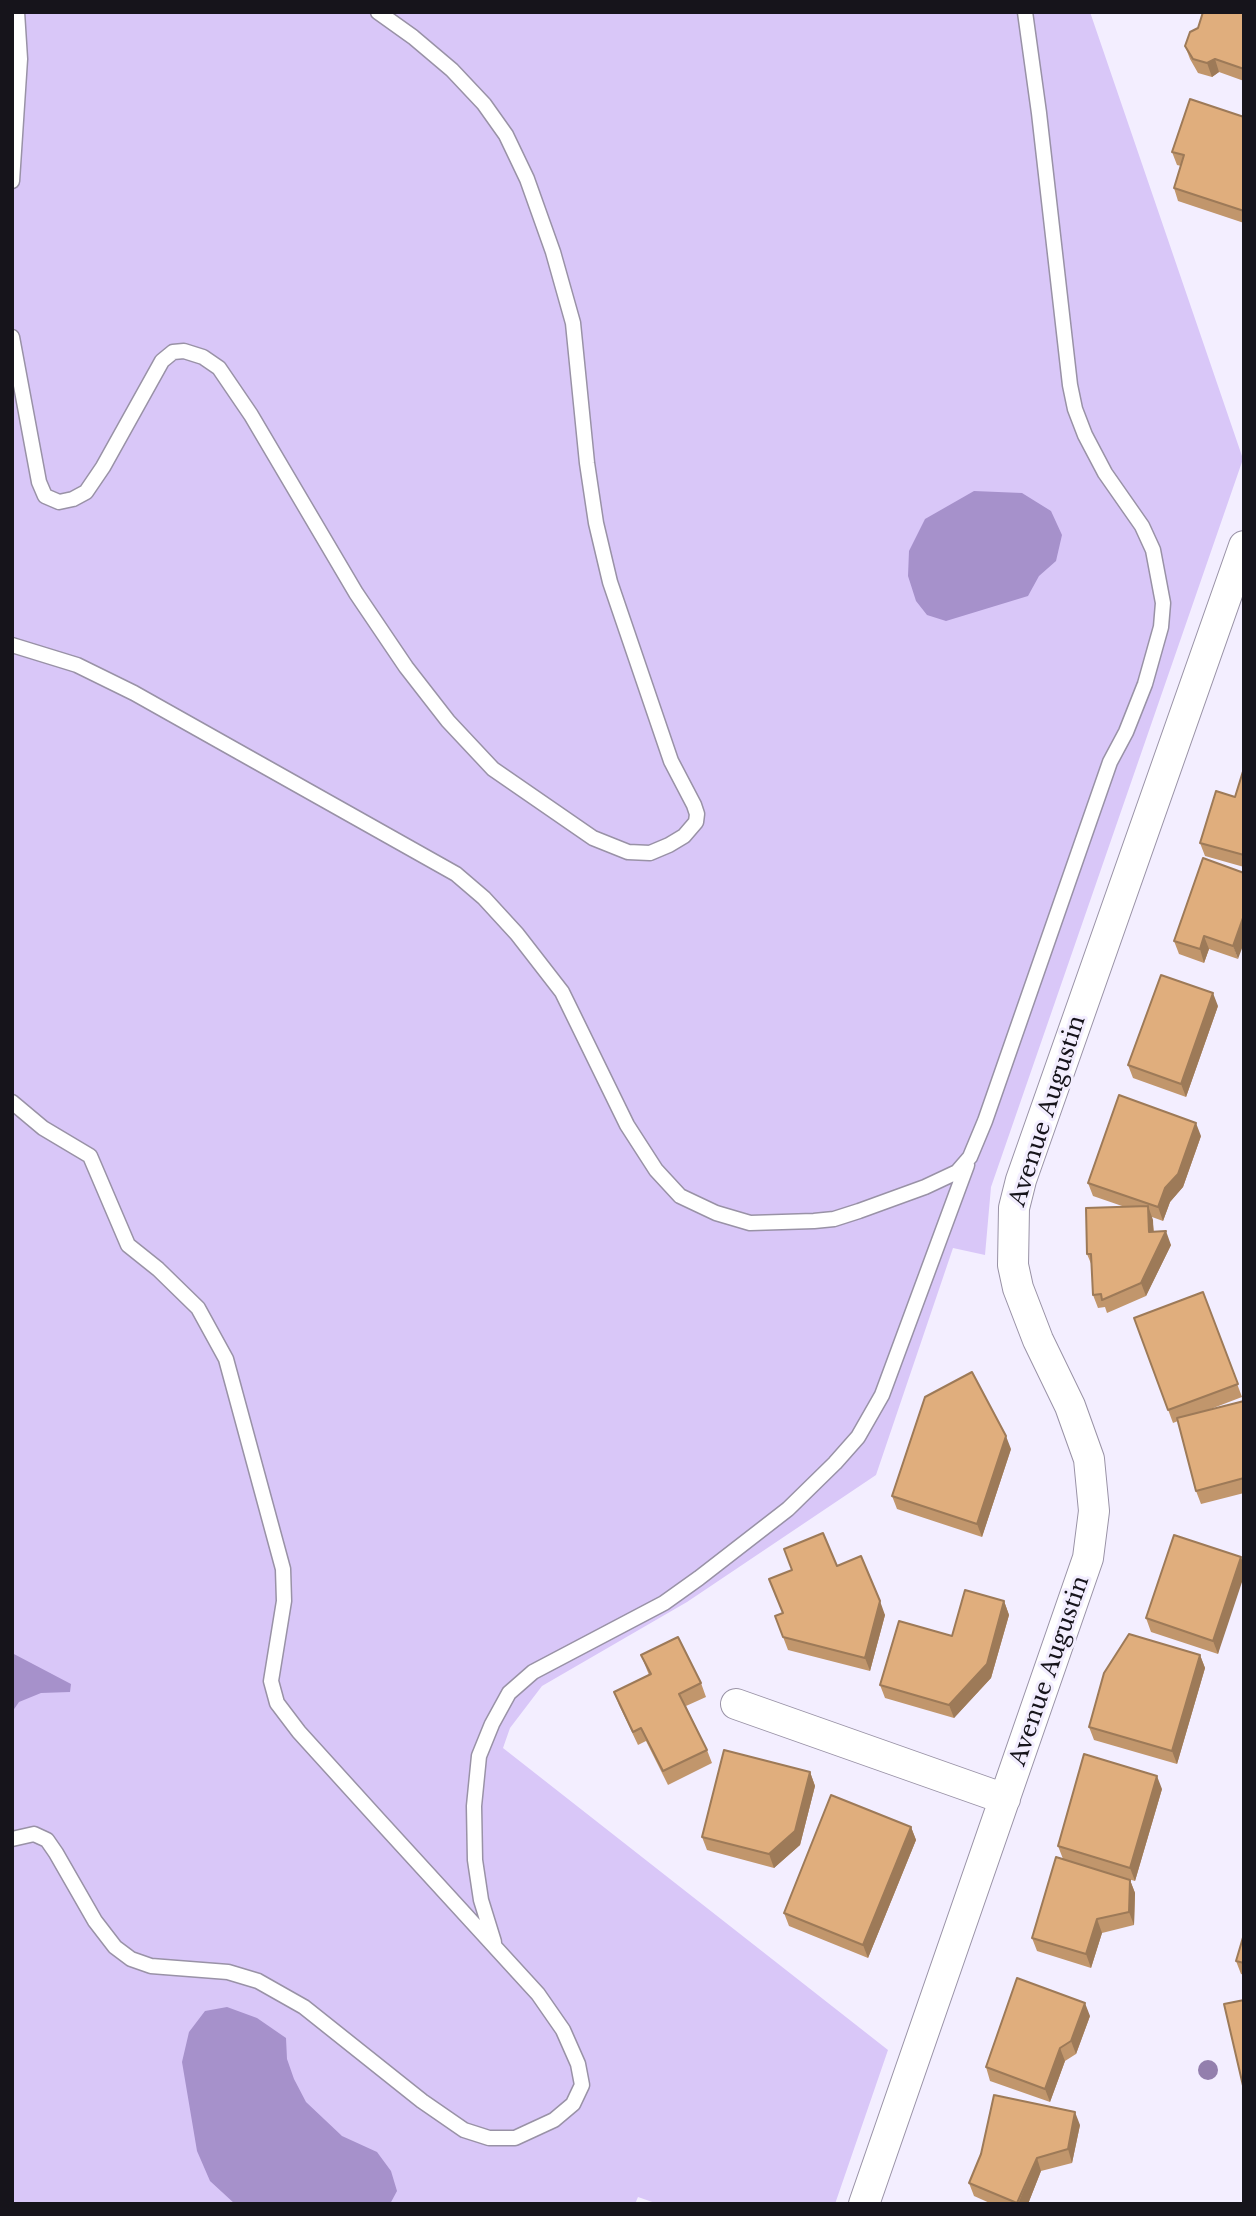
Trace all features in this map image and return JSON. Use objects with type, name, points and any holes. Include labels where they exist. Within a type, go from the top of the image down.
[{"type":"street","name":"Avenue Augustin","points":[[864,2204],[1080,1588],[1088,1558],[1094,1511],[1089,1459],[1081,1434],[1038,1340],[1018,1288],[1013,1265],[1014,1208],[1026,1166],[1244,546]]},
{"type":"street","points":[[736,1704],[1005,1800]]},
{"type":"lane","points":[[12,181],[20,59],[17,12]]},
{"type":"lane","points":[[12,337],[39,482],[45,496],[59,502],[86,492],[103,467],[162,361],[173,352],[184,351],[203,357],[219,368],[251,415],[356,593],[406,667],[448,721],[493,769],[593,838],[628,852],[650,853],[684,836],[696,822],[697,814],[671,761],[610,582],[596,523],[587,463],[573,323],[553,252],[527,179],[506,135],[484,104],[452,70],[378,12]]},
{"type":"lane","points":[[495,1946],[481,1900],[475,1860],[474,1806],[479,1756],[492,1724],[509,1693],[533,1672],[664,1603],[699,1578],[788,1509],[858,1437],[883,1395],[985,1121],[1110,762],[1126,732],[1145,684],[1161,627],[1163,603],[1153,550],[1142,526],[1105,472],[1085,435],[1075,409],[1026,12]]},
{"type":"lane","points":[[12,645],[77,665],[134,693],[456,874],[484,898],[517,934],[562,992],[627,1125],[656,1170],[680,1196],[716,1213],[750,1223],[835,1219],[925,1187],[957,1171],[970,1157]]},
{"type":"lane","points":[[12,1102],[43,1128],[90,1156],[128,1245],[158,1269],[198,1308],[226,1359],[283,1570],[284,1601],[271,1681],[277,1703],[351,1790],[538,1994],[563,2031],[578,2064],[582,2085],[573,2104],[554,2120],[515,2138],[489,2138],[464,2130],[422,2101],[304,2007],[258,1981],[228,1972],[151,1966],[131,1959],[115,1947],[95,1921],[47,1840],[34,1834],[12,1839]]},
{"type":"shaded area","points":[[12,12],[1090,12],[1243,459],[991,1187],[985,1255],[953,1248],[876,1475],[687,1602],[542,1686],[510,1728],[503,1748],[888,2050],[835,2204],[658,2204],[638,2197],[635,2204],[12,2204]]},
{"type":"shaded area","points":[[974,491],[1022,493],[1051,511],[1062,535],[1056,561],[1039,576],[1028,596],[946,621],[927,615],[916,601],[908,576],[909,551],[925,519]]},
{"type":"shaded area","points":[[12,1653],[71,1684],[70,1692],[41,1693],[19,1702],[12,1712]]},
{"type":"shaded area","points":[[227,2007],[257,2018],[286,2038],[287,2059],[306,2102],[342,2136],[377,2152],[391,2171],[397,2191],[390,2204],[235,2204],[210,2181],[197,2151],[182,2062],[189,2032],[205,2011]]},
{"type":"building","points":[[1203,12],[1244,12],[1244,69],[1215,59],[1207,63],[1193,59],[1185,46],[1190,32],[1198,28]]},
{"type":"building","points":[[1190,99],[1244,117],[1244,211],[1174,188],[1184,155],[1172,152]]},
{"type":"building","points":[[1244,768],[1244,855],[1200,843],[1216,791],[1235,797]]},
{"type":"building","points":[[1203,858],[1244,873],[1244,915],[1233,946],[1204,936],[1200,949],[1174,941]]},
{"type":"building","points":[[1161,975],[1213,993],[1181,1084],[1128,1065]]},
{"type":"building","points":[[1119,1095],[1196,1123],[1178,1174],[1165,1188],[1158,1207],[1088,1183]]},
{"type":"building","points":[[1148,1206],[1149,1232],[1166,1231],[1141,1283],[1102,1300],[1101,1294],[1093,1295],[1091,1254],[1087,1254],[1086,1208]]},
{"type":"building","points":[[1203,1292],[1238,1384],[1168,1410],[1134,1318]]},
{"type":"building","points":[[972,1372],[1006,1436],[977,1524],[892,1496],[925,1397]]},
{"type":"building","points":[[1244,1401],[1244,1478],[1196,1491],[1177,1418]]},
{"type":"building","points":[[823,1533],[837,1566],[861,1556],[880,1601],[865,1658],[783,1637],[775,1616],[783,1613],[769,1579],[792,1570],[784,1549]]},
{"type":"building","points":[[1174,1535],[1241,1557],[1213,1641],[1146,1618]]},
{"type":"building","points":[[965,1590],[1004,1601],[987,1664],[949,1705],[880,1685],[899,1621],[952,1636]]},
{"type":"building","points":[[1129,1634],[1200,1655],[1172,1751],[1089,1727],[1104,1673]]},
{"type":"building","points":[[678,1637],[701,1683],[679,1694],[707,1750],[663,1771],[641,1728],[633,1732],[614,1692],[651,1674],[641,1655]]},
{"type":"building","points":[[724,1750],[810,1772],[795,1831],[769,1854],[702,1837]]},
{"type":"building","points":[[1084,1754],[1157,1776],[1130,1868],[1058,1846]]},
{"type":"building","points":[[831,1795],[911,1827],[863,1945],[784,1913]]},
{"type":"building","points":[[1056,1857],[1130,1880],[1129,1912],[1097,1919],[1086,1954],[1032,1938]]},
{"type":"building","points":[[1244,1934],[1244,1963],[1236,1961]]},
{"type":"building","points":[[1017,1978],[1085,2003],[1071,2041],[1060,2048],[1045,2089],[986,2067]]},
{"type":"building","points":[[1244,2000],[1244,2090],[1224,2004]]},
{"type":"building","points":[[994,2095],[1075,2112],[1068,2149],[1037,2158],[1017,2203],[969,2183],[981,2154]]}]
